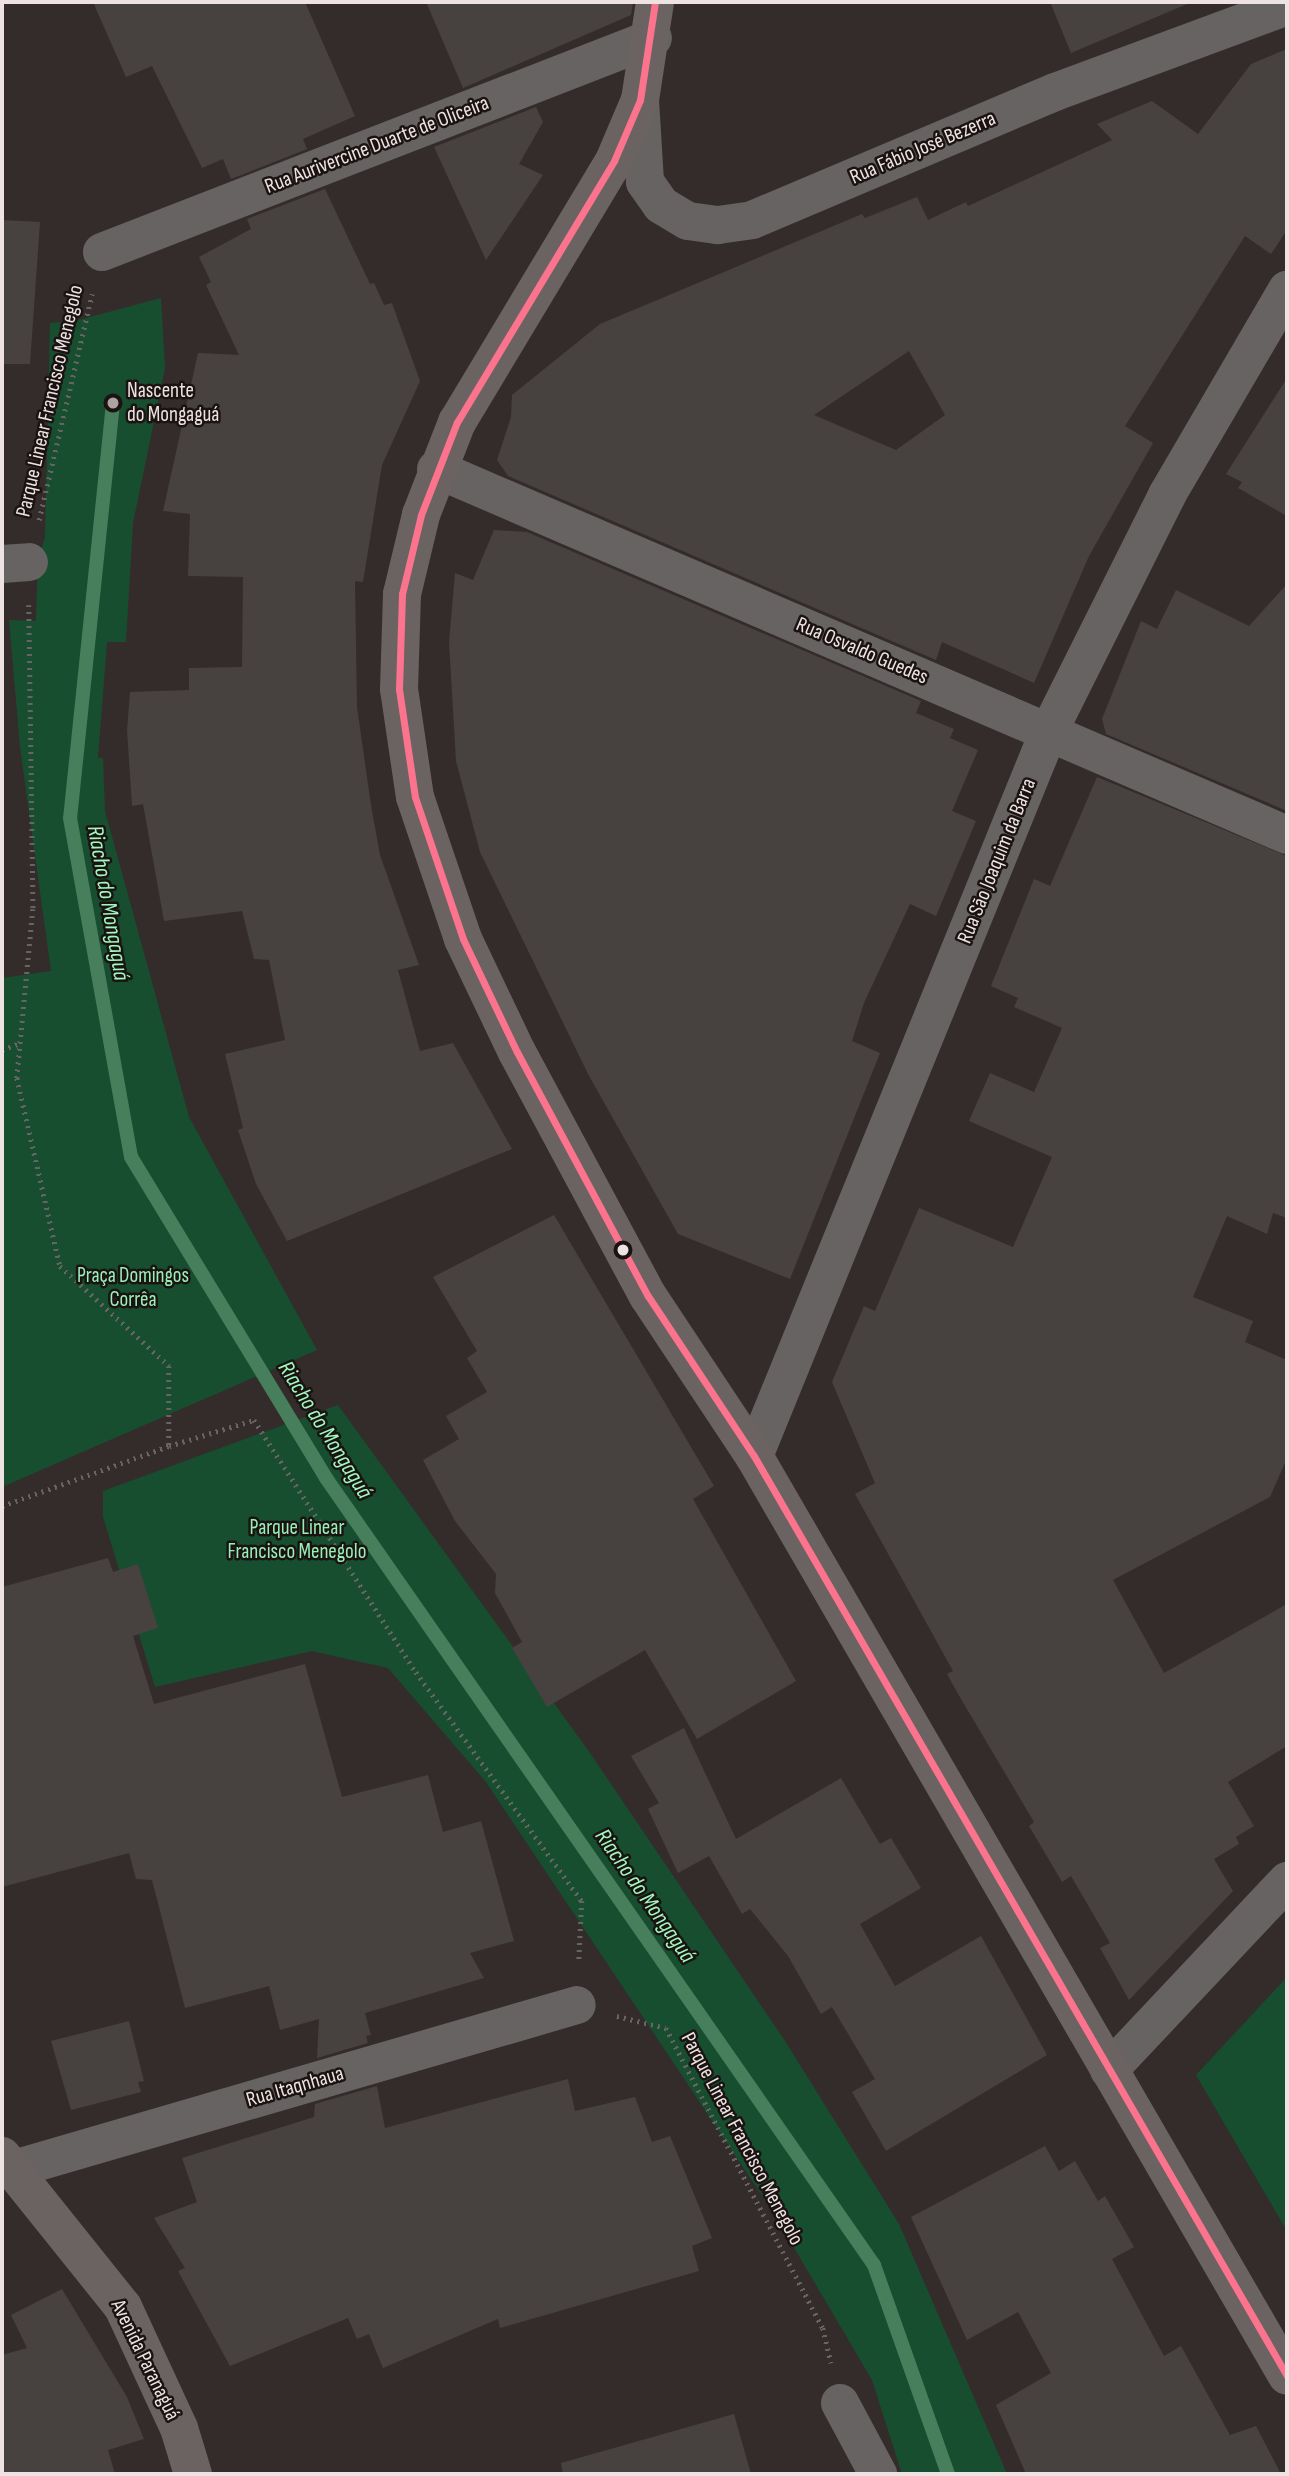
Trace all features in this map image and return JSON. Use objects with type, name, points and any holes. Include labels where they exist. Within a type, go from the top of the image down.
[{"type":"main road","points":[[654,20],[640,100],[614,161],[457,422],[436,469],[402,594],[399,689],[415,797],[463,939],[517,1052],[648,1296],[754,1455],[1287,2376]]},
{"type":"main road","name":"Avenida Paranaguá","points":[[8,2162],[123,2307],[179,2428],[193,2474]]},
{"type":"street","name":"Rua Fábio José Bezerra","points":[[640,100],[645,182],[661,205],[688,221],[718,225],[752,220],[1055,92],[1287,6]]},
{"type":"street","name":"Rua Aurivercine Duarte de Oliceira","points":[[102,252],[654,20]]},
{"type":"street","name":"Rua São Joaquim da Barra","points":[[754,1455],[1049,731],[1167,495],[1287,290]]},
{"type":"street","name":"Rua Osvaldo Guedes","points":[[436,469],[1287,835]]},
{"type":"street","points":[[1110,2070],[1287,1881]]},
{"type":"street","name":"Rua Itaqnhaua","points":[[8,2162],[577,2006]]},
{"type":"street","points":[[841,2403],[878,2474]]},
{"type":"path","name":"Parque Linear Francisco Menegolo","points":[[102,252],[15,563],[33,909],[17,1078],[60,1266],[169,1366],[169,1446]]},
{"type":"path","points":[[2,1050],[21,1042]]},
{"type":"path","points":[[2,1506],[169,1446],[254,1420],[416,1672],[582,1900],[577,2006]]},
{"type":"path","name":"Parque Linear Francisco Menegolo","points":[[577,2006],[666,2028],[823,2328],[841,2403]]},
{"type":"green space","name":"Praça Domingos Corrêa","points":[[161,298],[165,368],[133,523],[126,642],[107,642],[98,758],[103,758],[105,811],[189,1117],[317,1350],[2,1487],[2,978],[51,971],[20,747],[9,620],[36,621],[38,561],[45,537],[50,323],[75,321]]},
{"type":"green space","name":"Parque Linear Francisco Menegolo","points":[[338,1405],[590,1753],[785,2041],[899,2224],[1007,2474],[902,2474],[872,2380],[773,2212],[486,1782],[388,1668],[312,1651],[155,1687],[103,1517],[103,1491]]},
{"type":"green space","points":[[1287,1977],[1287,2231],[1196,2075]]},
{"type":"building","points":[[93,2],[305,2],[355,116],[303,139],[307,149],[231,179],[223,159],[202,168],[152,66],[126,77]]},
{"type":"building","points":[[426,2],[633,2],[631,15],[463,88]]},
{"type":"building","points":[[1050,2],[1192,2],[1071,53]]},
{"type":"building","points":[[1287,49],[1287,230],[1271,254],[1245,236],[1125,426],[1153,443],[1089,556],[1034,683],[942,642],[936,660],[508,476],[497,460],[511,417],[512,395],[600,324],[862,214],[865,218],[917,197],[928,220],[966,202],[968,206],[1112,140],[1097,124],[1152,101],[1198,134],[1251,64]],"holes":[[[909,351],[945,415],[896,450],[814,415]]]},
{"type":"building","points":[[536,107],[543,122],[519,164],[543,175],[486,260],[434,147]]},
{"type":"building","points":[[325,189],[370,284],[374,283],[384,305],[392,303],[420,381],[382,465],[363,582],[355,581],[357,707],[371,805],[380,855],[419,965],[398,970],[420,1051],[453,1043],[512,1149],[287,1241],[256,1184],[238,1130],[243,1128],[225,1054],[285,1040],[269,960],[254,959],[242,911],[164,921],[143,804],[132,806],[127,730],[130,692],[189,690],[189,668],[242,667],[243,577],[188,576],[190,514],[163,511],[198,353],[239,355],[206,285],[211,282],[199,257],[251,229],[247,219]]},
{"type":"building","points":[[2,220],[40,222],[30,364],[2,364]]},
{"type":"building","points":[[1287,378],[1287,516],[1238,488],[1242,482],[1226,474]]},
{"type":"building","points":[[494,530],[527,532],[921,701],[916,713],[954,729],[950,738],[978,750],[952,811],[976,821],[936,916],[910,904],[864,1003],[852,1041],[880,1053],[790,1279],[678,1234],[588,1074],[480,852],[456,761],[449,642],[455,573],[473,580]]},
{"type":"building","points":[[1287,584],[1287,811],[1106,734],[1102,719],[1141,621],[1157,629],[1176,590],[1249,626]]},
{"type":"building","points":[[1097,777],[1287,856],[1287,1218],[1273,1213],[1267,1234],[1227,1216],[1193,1297],[1253,1321],[1245,1342],[1287,1360],[1287,1458],[1270,1497],[1113,1580],[1164,1673],[1287,1604],[1287,1746],[1228,1782],[1254,1826],[1236,1837],[1239,1844],[1214,1859],[1233,1891],[1129,2000],[1100,1948],[1110,1943],[1071,1876],[1062,1882],[1029,1826],[1034,1822],[947,1674],[953,1671],[855,1494],[875,1483],[832,1382],[864,1306],[875,1311],[919,1208],[1013,1247],[1052,1157],[969,1121],[990,1073],[1034,1092],[1062,1028],[1014,1007],[1018,998],[991,986],[1034,879],[1050,886]]},
{"type":"building","points":[[554,1215],[714,1486],[693,1499],[796,1681],[697,1739],[645,1650],[547,1707],[512,1648],[522,1642],[495,1593],[496,1574],[455,1521],[423,1460],[459,1439],[446,1416],[487,1392],[467,1358],[477,1351],[433,1277]]},
{"type":"building","points":[[108,1558],[113,1572],[138,1564],[158,1628],[133,1636],[154,1704],[305,1664],[342,1797],[428,1775],[443,1832],[481,1821],[514,1941],[470,1953],[484,1978],[365,2013],[371,2035],[366,2036],[368,2043],[317,2058],[319,2019],[280,2030],[269,1986],[185,2008],[152,1880],[136,1879],[129,1853],[2,1887],[2,1587]]},
{"type":"building","points":[[684,1728],[736,1839],[841,1778],[880,1844],[891,1838],[921,1888],[860,1924],[895,1986],[981,1936],[1047,2055],[886,2151],[852,2092],[875,2079],[832,2007],[821,2014],[788,1956],[750,1909],[742,1914],[709,1856],[678,1873],[648,1809],[659,1803],[631,1756]]},
{"type":"building","points":[[129,2021],[144,2081],[138,2082],[141,2092],[71,2110],[51,2041]]},
{"type":"building","points":[[568,2079],[575,2111],[635,2097],[652,2142],[670,2136],[712,2238],[692,2246],[699,2271],[500,2328],[498,2319],[383,2368],[369,2334],[357,2339],[348,2318],[230,2366],[178,2271],[185,2268],[154,2218],[197,2202],[182,2158],[314,2117],[315,2104],[377,2086],[385,2128]]},
{"type":"building","points":[[1045,2146],[1059,2171],[1075,2161],[1098,2201],[1105,2196],[1134,2247],[1112,2259],[1164,2356],[1181,2346],[1230,2435],[1256,2426],[1281,2474],[1026,2474],[996,2405],[1051,2373],[1018,2312],[967,2340],[911,2217]]},
{"type":"building","points":[[62,2289],[127,2397],[144,2439],[108,2450],[115,2474],[2,2474],[2,2355],[27,2348],[11,2315]]},
{"type":"building","points":[[734,2414],[751,2474],[563,2474],[561,2463]]},
{"type":"waterway","name":"Riacho do Mongaguá","points":[[113,403],[70,818],[131,1157],[326,1478],[874,2265],[948,2474]]},
{"type":"transit line","points":[[655,2],[640,100],[614,161],[457,422],[421,515],[402,594],[399,689],[415,797],[463,939],[517,1052],[648,1296],[754,1456],[1287,2376]]},
{"type":"place","name":"Nascente do Mongaguá","points":[[113,403]]}]
